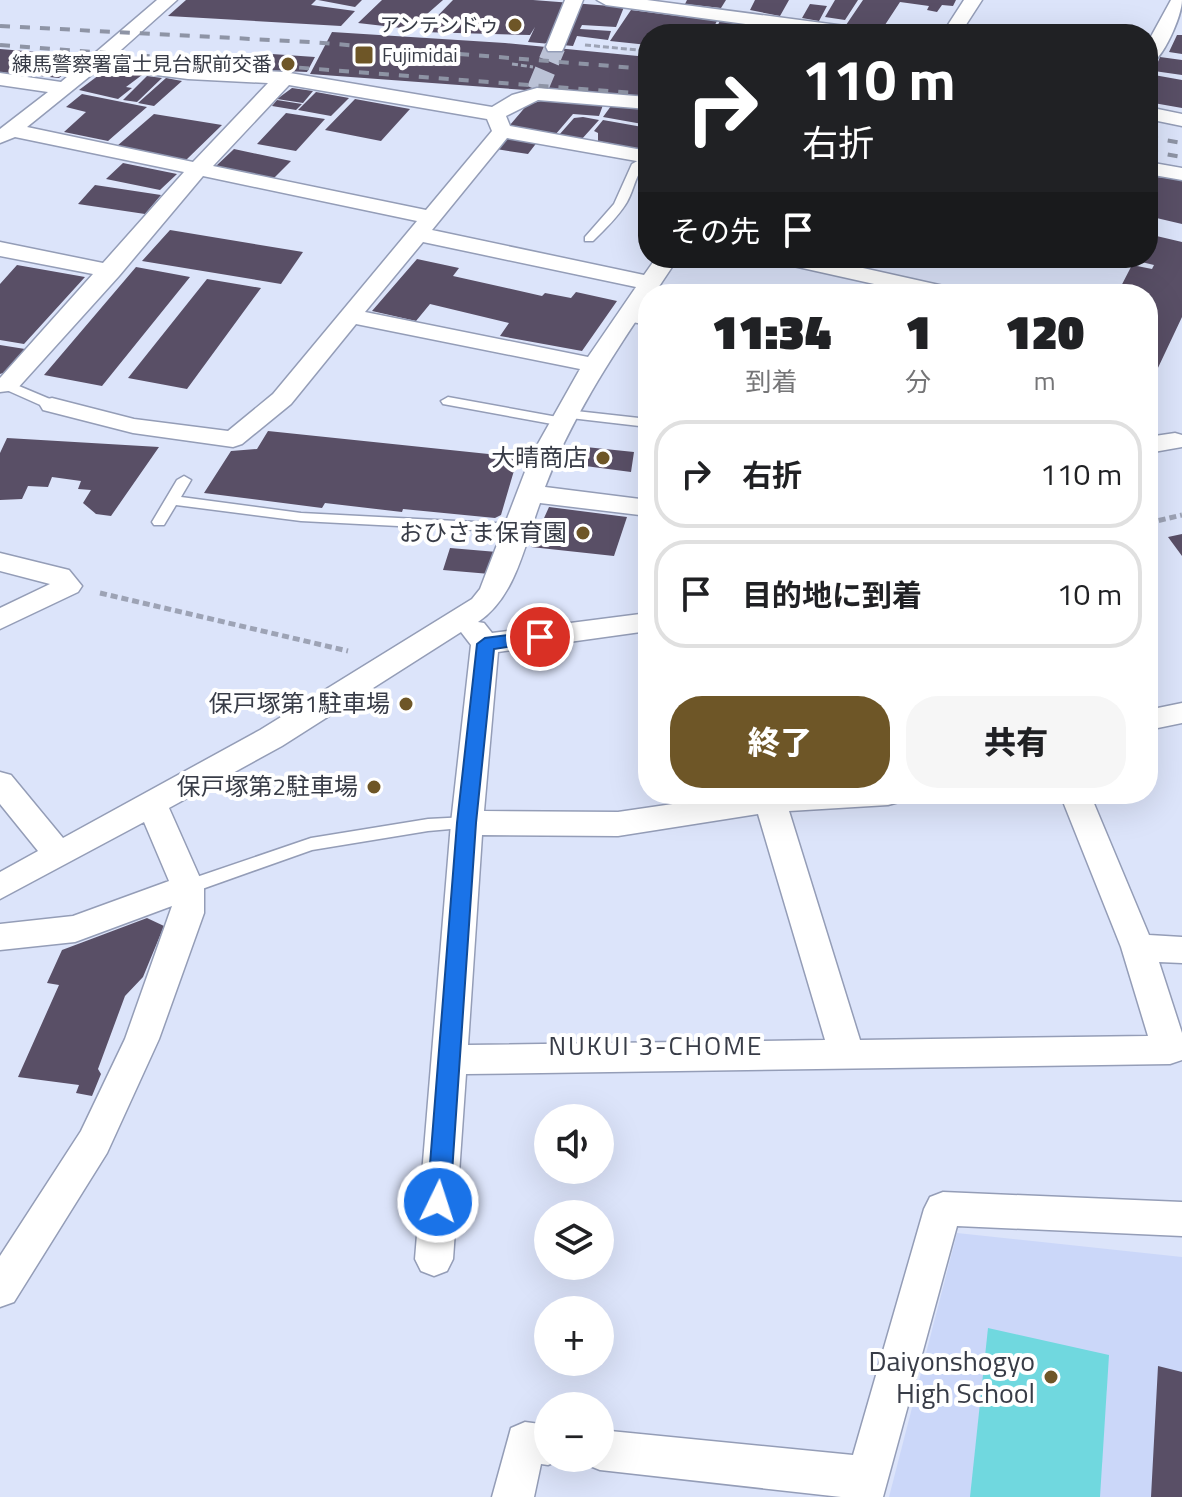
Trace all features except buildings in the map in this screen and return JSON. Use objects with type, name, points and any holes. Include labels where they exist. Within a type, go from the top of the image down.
[{"type":"street","points":[[6,134],[97,62],[168,0]]},
{"type":"street","points":[[555,45],[574,0]]},
{"type":"street","points":[[606,0],[738,8],[762,24]]},
{"type":"street","points":[[957,24],[973,0]]},
{"type":"street","points":[[1158,41],[1180,0]]},
{"type":"street","points":[[97,62],[188,73],[284,78],[499,122],[638,155]]},
{"type":"street","points":[[4,385],[284,78]]},
{"type":"street","points":[[0,79],[65,88]]},
{"type":"street","points":[[52,405],[133,426],[233,439],[282,399],[426,226],[499,122],[519,99],[537,94],[638,102]]},
{"type":"street","points":[[1158,115],[1182,120]]},
{"type":"street","points":[[6,134],[197,170],[648,283],[659,268]]},
{"type":"street","points":[[1158,170],[1182,174]]},
{"type":"street","points":[[0,249],[111,271]]},
{"type":"street","points":[[833,268],[905,284]]},
{"type":"street","points":[[892,281],[899,268]]},
{"type":"street","points":[[350,316],[594,365]]},
{"type":"street","points":[[0,887],[271,738],[482,606],[493,592],[528,493],[565,418],[594,365],[637,319]]},
{"type":"street","points":[[1158,444],[1175,441]]},
{"type":"street","points":[[528,493],[638,507]]},
{"type":"street","points":[[0,562],[59,576],[68,586],[0,620]]},
{"type":"street","points":[[434,1259],[467,823],[485,644],[463,618]]},
{"type":"street","points":[[485,644],[638,623]]},
{"type":"street","points":[[1158,718],[1182,713]]},
{"type":"street","points":[[0,783],[57,853]]},
{"type":"street","points":[[0,1289],[94,1142],[142,1039],[188,913],[188,887],[151,802]]},
{"type":"street","points":[[467,823],[618,824],[750,804]]},
{"type":"street","points":[[771,804],[847,1055]]},
{"type":"street","points":[[448,1060],[1170,1050],[1138,947],[1079,804]]},
{"type":"street","points":[[0,937],[75,929],[188,887]]},
{"type":"street","points":[[1138,947],[1182,950]]},
{"type":"street","points":[[614,1452],[865,1487],[943,1209],[1182,1219]]},
{"type":"street","points":[[513,1497],[525,1442],[534,1443]]},
{"type":"lane","points":[[589,239],[625,197],[625,184],[638,165]]},
{"type":"lane","points":[[4,385],[52,405]]},
{"type":"lane","points":[[448,401],[565,418],[638,422]]},
{"type":"lane","points":[[159,522],[184,480]]},
{"type":"lane","points":[[172,500],[301,517],[515,528]]},
{"type":"lane","points":[[188,887],[311,844],[428,825],[467,823]]},
{"type":"path","points":[[555,45],[638,50]]},
{"type":"path","points":[[1158,521],[1182,515]]},
{"type":"path","points":[[68,586],[392,661]]},
{"type":"shaded area","name":"Daiyonshogyo High School","points":[[957,1233],[1182,1257],[1182,1497],[889,1497]]},
{"type":"shaded area","points":[[988,1328],[1109,1355],[1100,1497],[970,1497]]},
{"type":"tunnel","points":[[537,90],[555,47]]},
{"type":"railway","points":[[0,26],[310,42],[638,68]]},
{"type":"railway","points":[[0,45],[638,93]]},
{"type":"railway","points":[[1158,139],[1182,143]]},
{"type":"railway","points":[[1158,153],[1182,157]]},
{"type":"place","name":"アンテンドゥ","points":[[515,25]]},
{"type":"place","name":"Fujimidai","points":[[364,55]]},
{"type":"place","name":"練馬警察署富士見台駅前交番","points":[[288,64]]},
{"type":"place","name":"大晴商店","points":[[603,458]]},
{"type":"place","name":"おひさま保育園","points":[[583,533]]},
{"type":"place","name":"保戸塚第1駐車場","points":[[406,704]]},
{"type":"place","name":"保戸塚第2駐車場","points":[[374,787]]},
{"type":"place","name":"Daiyonshogyo High School","points":[[1051,1377]]},
{"type":"district","name":"NUKUI 3-CHOME","points":[[656,1046]]},
{"type":"route","points":[[438,1202],[467,823],[485,644],[540,637]]}]
